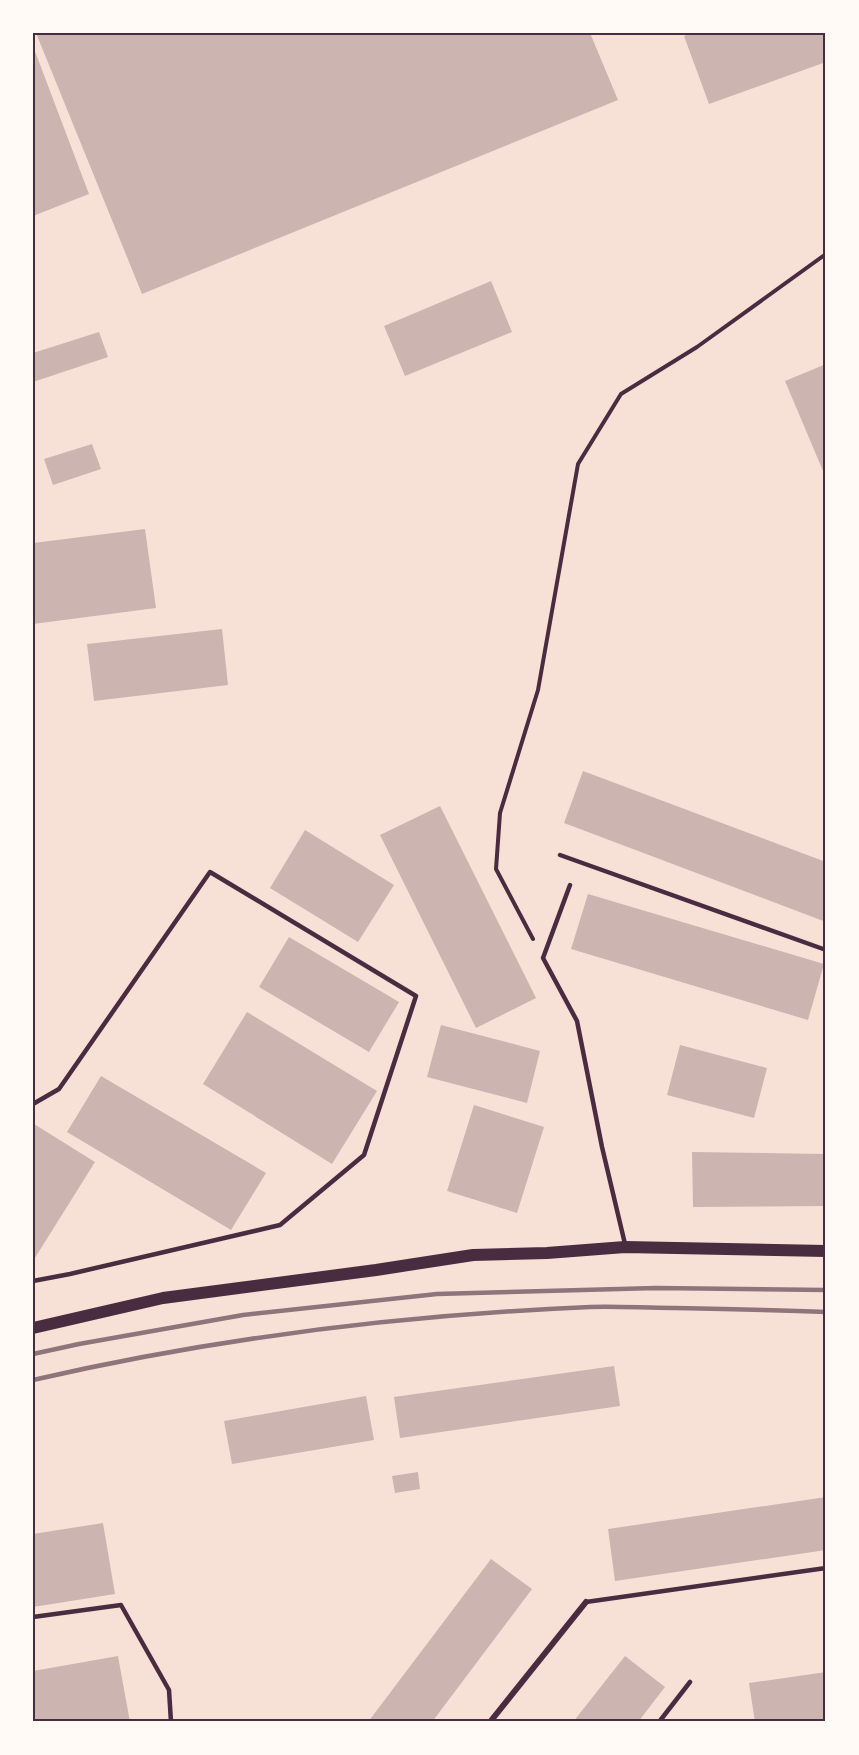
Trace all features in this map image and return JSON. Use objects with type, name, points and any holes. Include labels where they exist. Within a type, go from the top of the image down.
[{"type":"main road","points":[[33,1328],[163,1298],[473,1255],[547,1253],[625,1247],[826,1251]]},
{"type":"street","points":[[490,1722],[586,1602]]},
{"type":"lane","points":[[560,855],[826,950]]},
{"type":"lane","points":[[33,1104],[59,1089],[210,872],[416,996],[364,1155],[280,1225],[33,1281]]},
{"type":"lane","points":[[570,885],[543,958],[577,1021],[625,1247]]},
{"type":"lane","points":[[586,1602],[826,1568]]},
{"type":"lane","points":[[33,1617],[121,1605],[169,1690],[171,1722]]},
{"type":"lane","points":[[659,1722],[690,1682]]},
{"type":"path","points":[[543,958],[496,869],[496,858],[500,813],[538,690],[579,464],[621,394],[697,347],[826,254]]},
{"type":"building","points":[[36,33],[590,33],[618,100],[142,294]]},
{"type":"building","points":[[691,33],[826,33],[826,62],[709,104],[684,36]]},
{"type":"building","points":[[33,46],[89,194],[33,216]]},
{"type":"building","points":[[491,281],[512,332],[405,376],[384,326]]},
{"type":"building","points":[[99,332],[108,357],[33,382],[33,353]]},
{"type":"building","points":[[826,364],[826,478],[785,381]]},
{"type":"building","points":[[92,444],[101,469],[53,485],[44,459]]},
{"type":"building","points":[[145,529],[156,608],[33,624],[33,543]]},
{"type":"building","points":[[222,629],[228,685],[94,701],[87,644]]},
{"type":"building","points":[[583,771],[826,862],[826,922],[564,823]]},
{"type":"building","points":[[440,806],[536,998],[476,1028],[380,835]]},
{"type":"building","points":[[305,830],[394,885],[358,942],[270,888]]},
{"type":"building","points":[[588,894],[824,964],[808,1020],[571,949]]},
{"type":"building","points":[[289,937],[399,1002],[369,1052],[259,987]]},
{"type":"building","points":[[247,1012],[377,1091],[332,1164],[203,1084]]},
{"type":"building","points":[[441,1025],[540,1051],[527,1103],[427,1077]]},
{"type":"building","points":[[680,1045],[767,1068],[754,1118],[667,1095]]},
{"type":"building","points":[[101,1076],[266,1173],[231,1230],[67,1132]]},
{"type":"building","points":[[474,1105],[544,1127],[517,1213],[447,1191]]},
{"type":"building","points":[[34,1124],[95,1162],[33,1261],[33,1126]]},
{"type":"building","points":[[692,1152],[826,1154],[826,1206],[693,1207]]},
{"type":"building","points":[[614,1366],[620,1406],[400,1438],[394,1397]]},
{"type":"building","points":[[366,1396],[374,1440],[232,1464],[224,1421]]},
{"type":"building","points":[[418,1472],[420,1489],[395,1493],[392,1476]]},
{"type":"building","points":[[826,1497],[826,1550],[615,1581],[608,1529]]},
{"type":"building","points":[[103,1523],[115,1594],[33,1607],[33,1534]]},
{"type":"building","points":[[491,1559],[532,1589],[432,1722],[368,1722]]},
{"type":"building","points":[[118,1656],[130,1722],[33,1722],[33,1671]]},
{"type":"building","points":[[625,1656],[665,1687],[638,1722],[573,1722]]},
{"type":"building","points":[[826,1672],[826,1722],[755,1722],[749,1683]]},
{"type":"railway","points":[[33,1354],[243,1315],[437,1294],[656,1288],[826,1290]]},
{"type":"railway","points":[[33,1380],[102,1365],[240,1341],[450,1316],[600,1307],[826,1312]]}]
